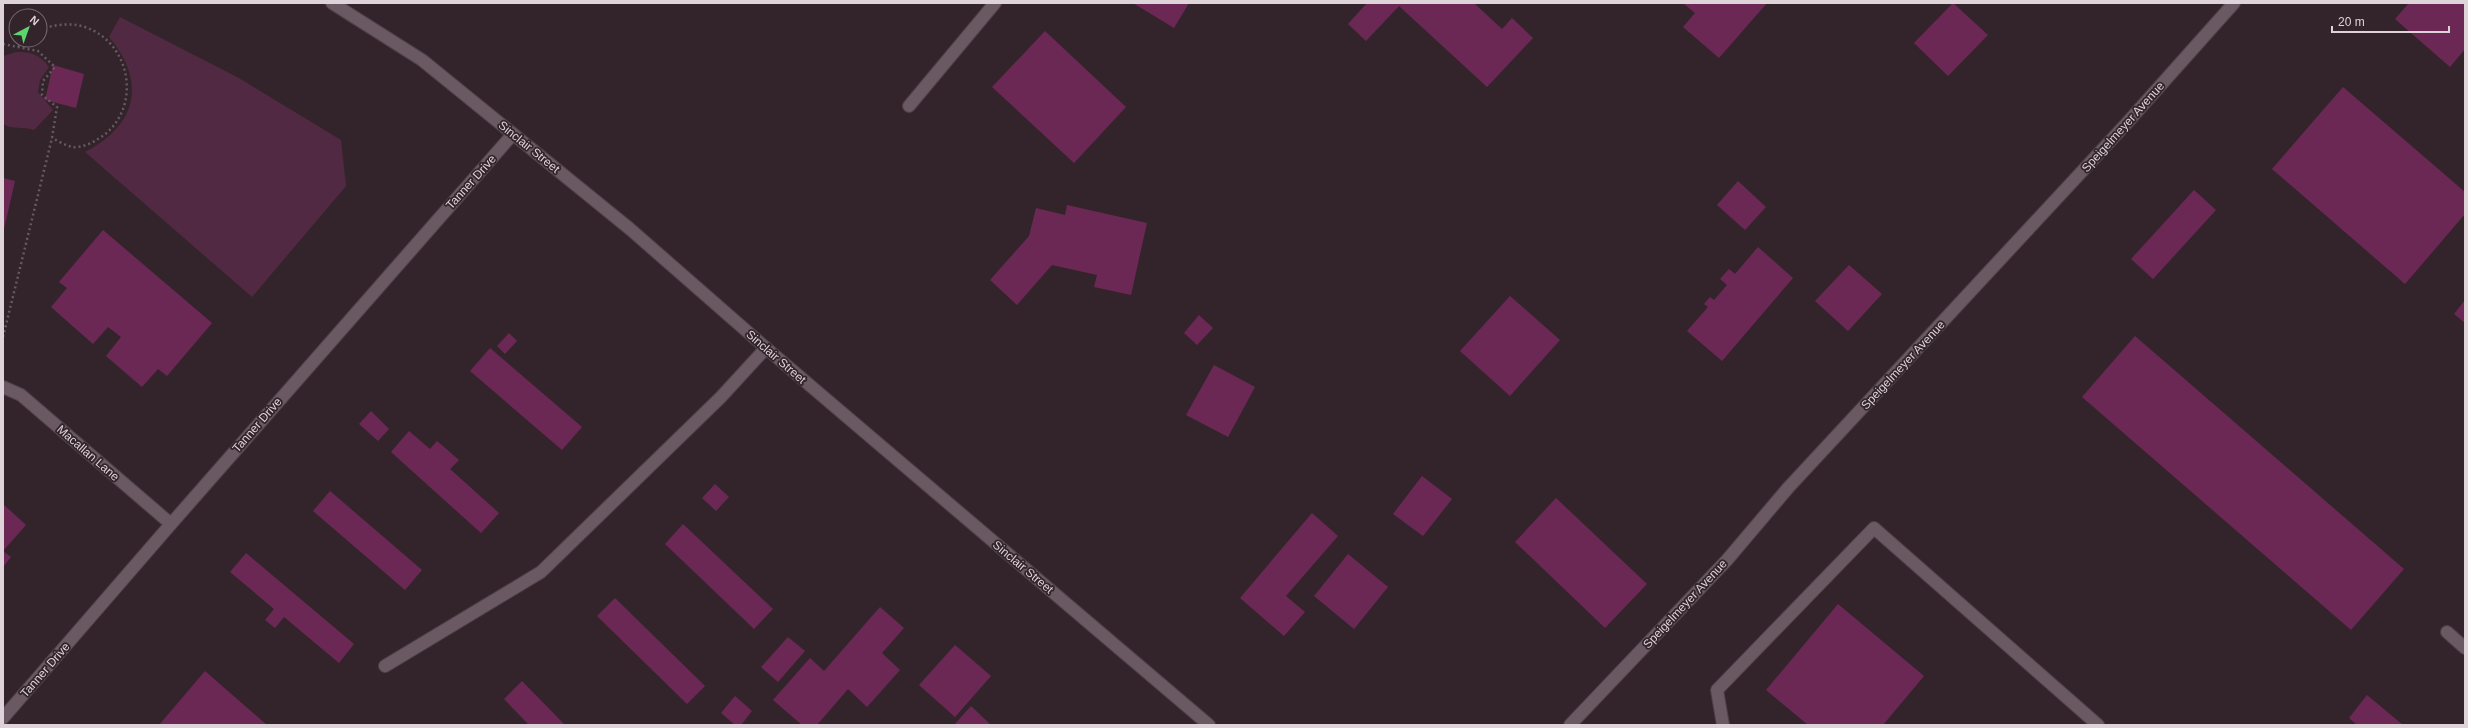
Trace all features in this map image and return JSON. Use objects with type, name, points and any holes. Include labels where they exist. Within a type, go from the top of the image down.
[{"type":"street","name":"Sinclair Street","points":[[332,3],[422,60],[630,229],[766,348],[1209,725]]},
{"type":"street","points":[[909,106],[995,3]]},
{"type":"street","name":"Speigelmeyer Avenue","points":[[1570,725],[1726,560],[1788,488],[2126,124],[2234,3]]},
{"type":"street","name":"Tanner Drive","points":[[3,718],[513,134]]},
{"type":"street","points":[[385,666],[541,572],[721,397],[766,348]]},
{"type":"street","name":"Macallan Lane","points":[[3,387],[21,395],[171,524]]},
{"type":"street","points":[[1723,725],[1717,690],[1874,528],[2098,725]]},
{"type":"street","points":[[2447,632],[2465,648]]},
{"type":"path","points":[[48,26],[56,24],[86,28],[102,37],[119,55],[127,74],[128,98],[120,116],[106,134],[90,144],[72,147],[52,138]]},
{"type":"path","points":[[3,337],[52,138],[57,106],[42,95],[43,81],[55,67],[38,51],[23,48]]},
{"type":"shaded area","points":[[120,17],[237,77],[341,140],[346,186],[252,297],[85,152],[103,141],[116,129],[125,116],[131,101],[132,86],[129,70],[121,54],[109,37]]},
{"type":"shaded area","points":[[16,52],[34,55],[42,59],[49,67],[40,80],[38,92],[53,110],[34,130],[11,127],[3,124],[3,56]]},
{"type":"building","points":[[1133,3],[1189,3],[1174,28]]},
{"type":"building","points":[[1367,3],[1474,3],[1502,29],[1512,18],[1533,38],[1487,87],[1399,6],[1366,41],[1348,24]]},
{"type":"building","points":[[1683,3],[1767,3],[1719,58],[1683,27],[1695,13]]},
{"type":"building","points":[[1953,3],[1988,35],[1948,76],[1914,43]]},
{"type":"building","points":[[2409,3],[2465,3],[2465,49],[2450,67],[2395,19]]},
{"type":"building","points":[[1045,31],[1126,107],[1074,163],[992,87]]},
{"type":"building","points":[[53,65],[84,74],[76,108],[45,100]]},
{"type":"building","points":[[2343,87],[2465,192],[2465,214],[2405,284],[2272,169]]},
{"type":"building","points":[[3,178],[15,181],[4,229],[3,229]]},
{"type":"building","points":[[1738,181],[1766,207],[1745,230],[1717,205]]},
{"type":"building","points":[[2194,190],[2216,210],[2153,279],[2131,259]]},
{"type":"building","points":[[1067,205],[1147,223],[1131,295],[1094,287],[1097,275],[1052,265],[1017,305],[990,280],[1029,236],[1036,208],[1065,215]]},
{"type":"building","points":[[103,230],[212,323],[167,376],[158,369],[142,387],[106,356],[121,337],[108,327],[93,344],[51,307],[67,288],[59,282]]},
{"type":"building","points":[[1758,247],[1793,278],[1722,361],[1687,331],[1708,307],[1704,304],[1710,297],[1714,300],[1727,285],[1720,279],[1729,269],[1735,274]]},
{"type":"building","points":[[1849,265],[1882,294],[1848,331],[1815,301]]},
{"type":"building","points":[[1510,296],[1560,340],[1510,396],[1460,351]]},
{"type":"building","points":[[2465,300],[2465,323],[2454,314]]},
{"type":"building","points":[[1199,315],[1213,328],[1197,345],[1184,333]]},
{"type":"building","points":[[509,333],[517,341],[505,354],[497,346]]},
{"type":"building","points":[[2135,336],[2404,569],[2351,630],[2082,397]]},
{"type":"building","points":[[490,348],[582,427],[562,450],[470,371]]},
{"type":"building","points":[[1214,365],[1255,387],[1228,437],[1186,415]]},
{"type":"building","points":[[371,411],[389,429],[378,441],[359,424]]},
{"type":"building","points":[[409,431],[430,449],[437,441],[459,460],[450,469],[499,513],[481,533],[391,452]]},
{"type":"building","points":[[1422,476],[1452,499],[1423,536],[1393,514]]},
{"type":"building","points":[[715,484],[729,497],[716,511],[702,498]]},
{"type":"building","points":[[330,491],[422,570],[405,590],[313,511]]},
{"type":"building","points":[[1556,498],[1647,584],[1605,628],[1515,542]]},
{"type":"building","points":[[3,504],[26,525],[3,551]]},
{"type":"building","points":[[1312,513],[1338,536],[1286,596],[1305,612],[1284,636],[1240,598]]},
{"type":"building","points":[[683,524],[773,609],[754,629],[665,544]]},
{"type":"building","points":[[3,551],[11,557],[3,567]]},
{"type":"building","points":[[246,553],[354,644],[339,663],[284,617],[275,628],[265,620],[274,609],[230,572]]},
{"type":"building","points":[[1348,554],[1388,587],[1354,629],[1314,596]]},
{"type":"building","points":[[615,598],[705,686],[687,704],[597,616]]},
{"type":"building","points":[[1838,604],[1924,676],[1883,725],[1808,725],[1766,690]]},
{"type":"building","points":[[880,607],[904,628],[882,653],[900,670],[867,707],[848,689],[817,725],[802,725],[773,700],[810,658],[824,671]]},
{"type":"building","points":[[788,637],[805,651],[778,682],[761,667]]},
{"type":"building","points":[[955,645],[991,676],[955,717],[919,685]]},
{"type":"building","points":[[205,671],[267,725],[159,725]]},
{"type":"building","points":[[522,681],[565,725],[529,725],[504,699]]},
{"type":"building","points":[[2367,695],[2403,725],[2357,725],[2349,718]]},
{"type":"building","points":[[735,696],[752,711],[741,725],[735,725],[721,713]]},
{"type":"building","points":[[971,706],[991,725],[954,725]]}]
